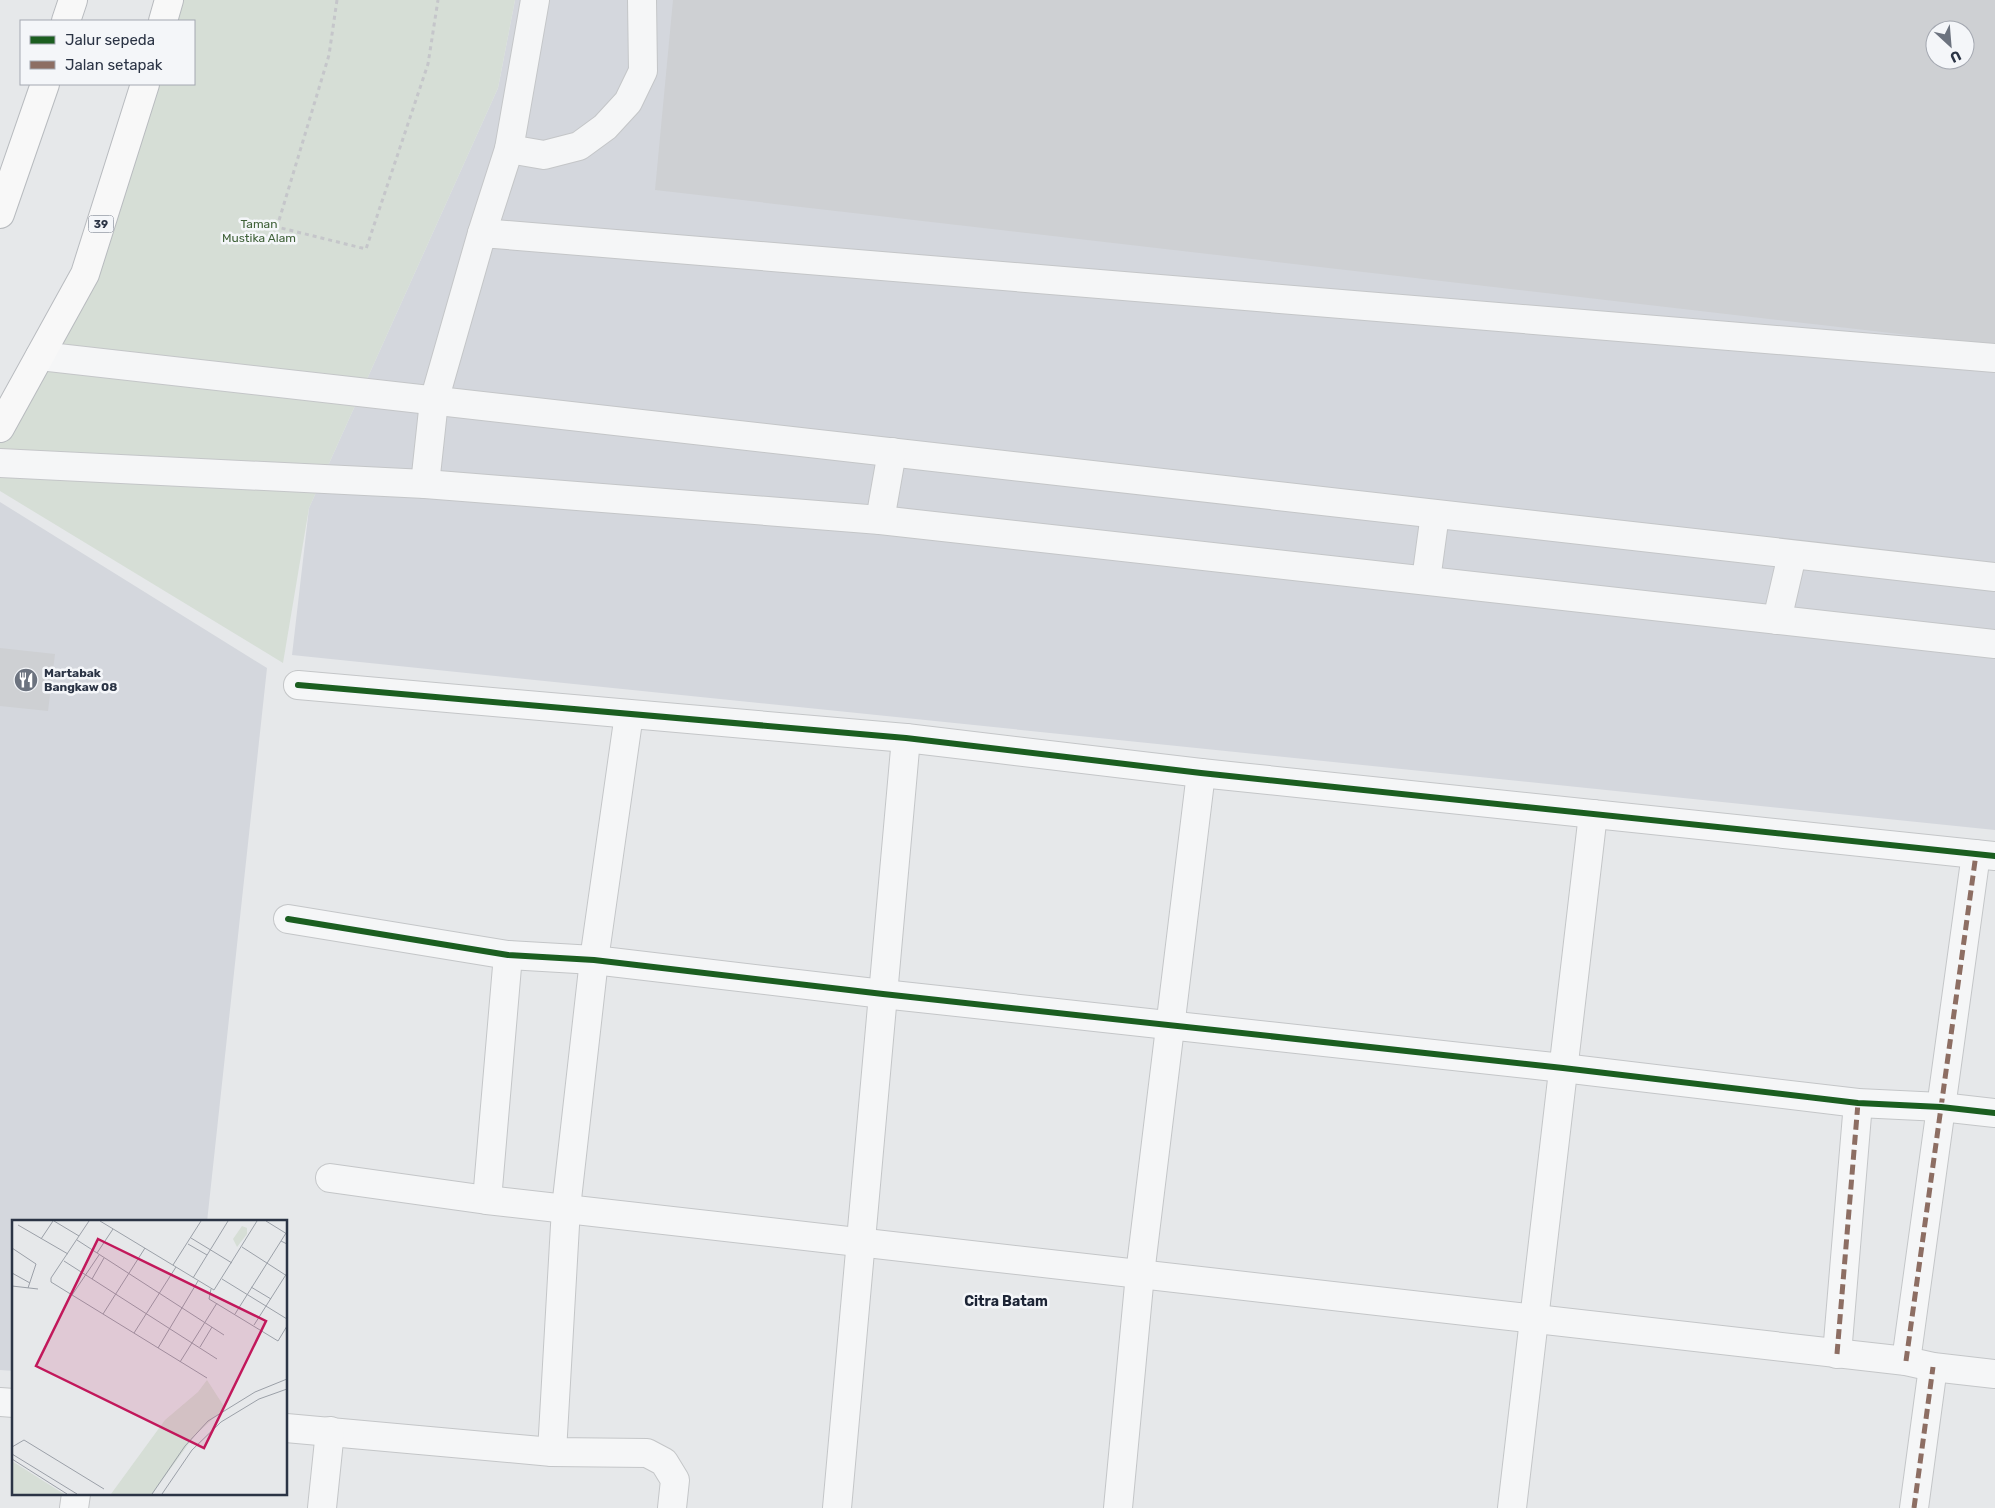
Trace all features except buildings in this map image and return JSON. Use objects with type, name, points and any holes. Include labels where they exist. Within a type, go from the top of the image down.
[{"type":"highway","points":[[66,20],[73,0]]},
{"type":"highway","points":[[163,20],[169,0]]},
{"type":"highway","points":[[0,214],[45,85]]},
{"type":"highway","name":"39","points":[[0,428],[85,274],[145,85]]},
{"type":"street","points":[[425,484],[434,400],[508,149],[535,0]]},
{"type":"street","points":[[508,149],[544,155],[579,146],[605,127],[628,102],[643,71],[642,0]]},
{"type":"street","points":[[482,233],[1995,358]]},
{"type":"street","points":[[40,356],[1995,577]]},
{"type":"street","points":[[880,520],[892,452]]},
{"type":"street","points":[[0,463],[425,484],[880,520],[1995,644]]},
{"type":"street","points":[[1426,580],[1435,514]]},
{"type":"street","points":[[1777,620],[1792,554]]},
{"type":"street","points":[[298,685],[906,738],[1201,773],[1986,855],[1941,1107],[1906,1361]]},
{"type":"street","points":[[552,1452],[566,1208],[594,960],[629,714]]},
{"type":"street","points":[[837,1508],[906,738]]},
{"type":"street","points":[[1118,1508],[1140,1274],[1172,1025],[1201,773]]},
{"type":"street","points":[[1512,1508],[1593,814]]},
{"type":"street","points":[[288,919],[508,955],[594,960],[883,994],[1563,1068],[1858,1103],[1941,1107],[1995,1113]]},
{"type":"street","points":[[487,1200],[508,955]]},
{"type":"street","points":[[1837,1354],[1858,1103]]},
{"type":"street","points":[[330,1178],[487,1200],[1906,1361],[1933,1367],[1995,1374]]},
{"type":"street","points":[[1914,1508],[1933,1367]]},
{"type":"street","points":[[288,1428],[552,1452],[647,1453],[664,1462],[675,1480],[672,1508]]},
{"type":"street","points":[[322,1508],[330,1432]]},
{"type":"path","points":[[338,0],[329,55],[277,227],[366,249],[428,64],[438,0]]},
{"type":"shaded area","points":[[515,0],[1995,0],[1995,830],[292,655],[309,508],[498,88]]},
{"type":"shaded area","points":[[0,502],[267,668],[207,1220],[12,1220],[12,1371],[0,1370]]},
{"type":"green space","name":"Taman Mustika Alam","points":[[169,0],[515,0],[498,88],[309,508],[283,663],[0,491],[0,430],[73,270],[145,85],[195,85],[195,20],[163,20]]},
{"type":"marked path","points":[[1906,1361],[1976,854]]},
{"type":"marked path","points":[[1837,1354],[1858,1103]]},
{"type":"marked path","points":[[1914,1508],[1933,1367]]},
{"type":"cycle path","points":[[298,685],[906,738],[1201,773],[1995,856]]},
{"type":"cycle path","points":[[288,919],[508,955],[594,960],[883,994],[1563,1068],[1858,1103],[1941,1107],[1995,1113]]},
{"type":"place","name":"Martabak Bangkaw 08","points":[[26,680]]},
{"type":"district","name":"Citra Batam","points":[[1006,1301]]}]
